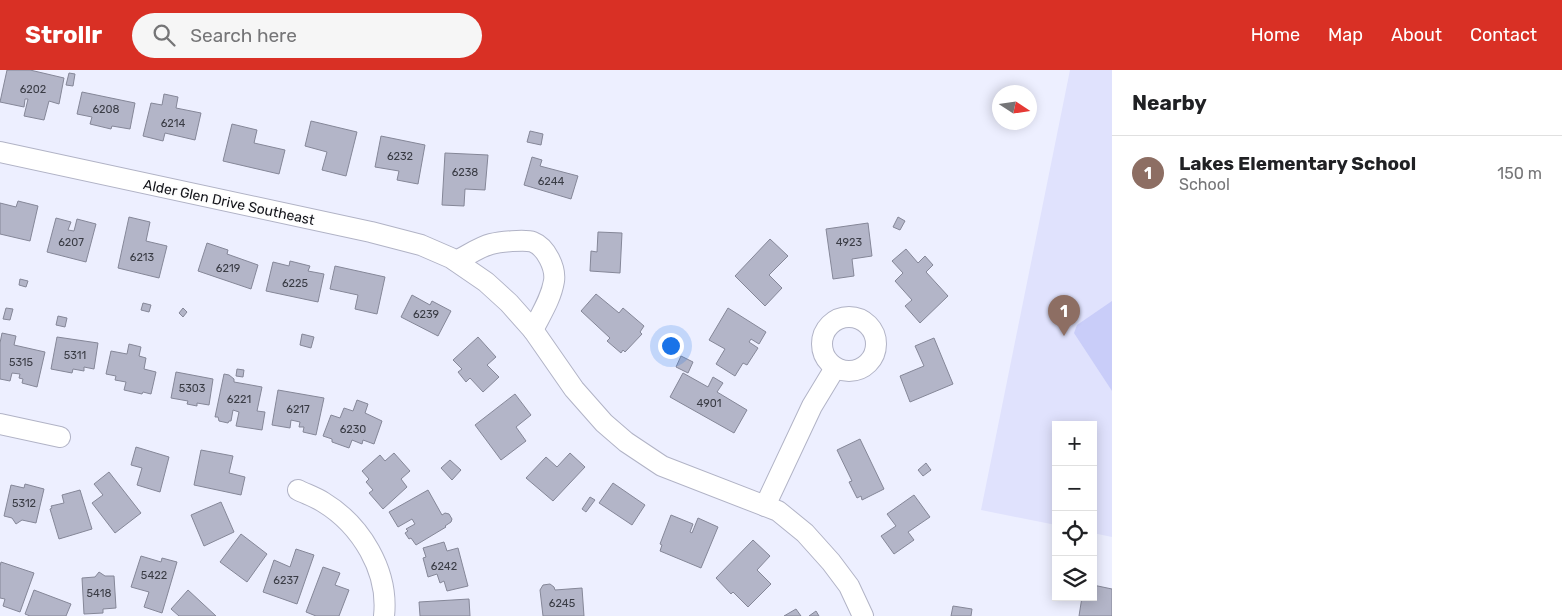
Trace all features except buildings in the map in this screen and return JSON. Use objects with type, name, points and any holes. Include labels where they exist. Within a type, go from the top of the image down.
[{"type":"street","name":"Alder Glen Drive Southeast","points":[[0,152],[371,232],[421,245],[456,261],[486,282],[509,303],[533,330],[574,389],[604,423],[626,442],[662,466],[778,511],[805,533],[831,562],[849,586],[863,616]]},
{"type":"street","points":[[456,261],[490,244],[533,242],[543,250],[552,264],[554,278],[550,299],[533,330]]},
{"type":"street","points":[[765,506],[812,406],[835,368]]},
{"type":"street","points":[[0,424],[60,437]]},
{"type":"street","points":[[298,490],[322,501],[343,516],[361,536],[374,558],[380,575],[384,600],[384,616]]},
{"type":"shaded area","points":[[1070,70],[1112,70],[1112,537],[1097,534],[1097,421],[1052,421],[1052,524],[981,510]]},
{"type":"shaded area","points":[[1112,301],[1112,391],[1074,333],[1077,325]]},
{"type":"place","name":"Lakes Elementary School","points":[[1064,336]]}]
